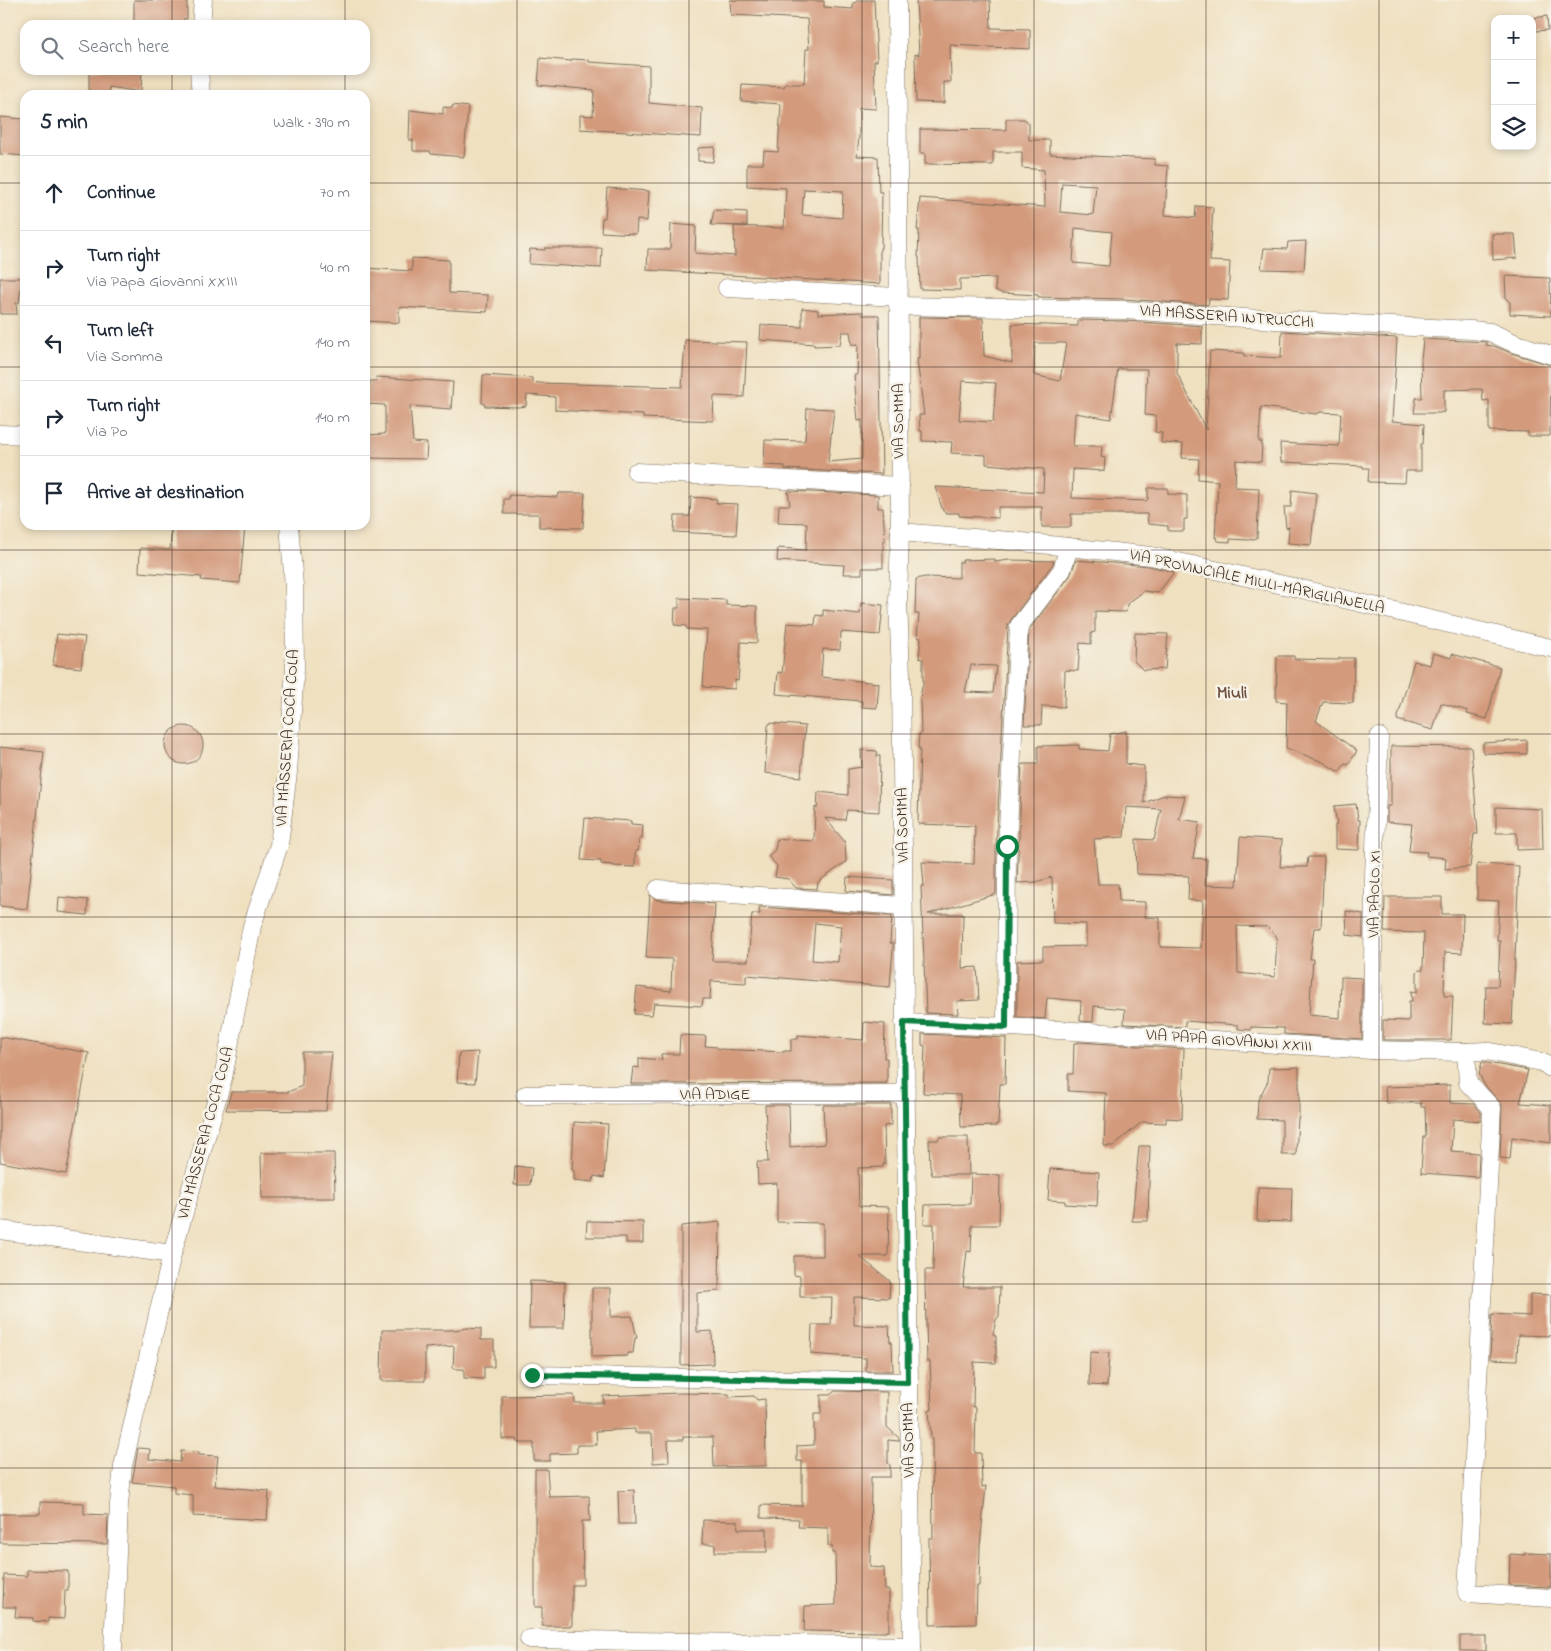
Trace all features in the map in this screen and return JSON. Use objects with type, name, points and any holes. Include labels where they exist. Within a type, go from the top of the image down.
[{"type":"street","points":[[201,20],[203,0]]},
{"type":"street","name":"VIA SOMMA","points":[[897,0],[900,486],[898,601],[901,675],[912,1649]]},
{"type":"street","points":[[199,75],[201,90]]},
{"type":"street","name":"VIA MASSERIA INTRUCCHI","points":[[727,288],[898,302],[1124,310],[1472,330],[1490,332],[1514,343],[1551,355]]},
{"type":"street","points":[[0,434],[20,435]]},
{"type":"street","points":[[636,472],[900,486]]},
{"type":"street","name":"VIA MASSERIA COCA COLA","points":[[113,1651],[119,1504],[123,1466],[172,1254],[223,1078],[252,926],[279,845],[288,772],[295,668],[294,586],[289,530]]},
{"type":"street","name":"VIA PROVINCIALE MIULI-MARIGLIANELLA","points":[[900,532],[1151,556],[1302,589],[1551,648]]},
{"type":"street","points":[[1006,1027],[1007,846],[1019,626],[1062,570],[1069,547]]},
{"type":"street","name":"VIA PAOLO XI","points":[[1372,1050],[1374,877],[1379,737]]},
{"type":"street","points":[[658,889],[903,906]]},
{"type":"street","name":"VIA PAPA GIOVANNI XXIII","points":[[904,1022],[1372,1050],[1466,1052],[1486,1050],[1541,1062],[1551,1068]]},
{"type":"street","points":[[1466,1052],[1468,1084],[1492,1108],[1467,1593],[1551,1598]]},
{"type":"street","name":"VIA ADIGE","points":[[525,1095],[905,1094]]},
{"type":"street","points":[[0,1230],[172,1254]]},
{"type":"street","points":[[532,1375],[908,1382]]},
{"type":"street","points":[[529,1638],[912,1649]]},
{"type":"building","points":[[134,0],[187,0],[187,19],[134,20]]},
{"type":"building","points":[[730,0],[824,1],[824,7],[853,9],[853,3],[857,2],[857,0],[874,0],[877,61],[874,61],[876,109],[859,108],[857,156],[878,157],[879,192],[882,192],[880,284],[647,270],[648,249],[670,249],[671,224],[696,226],[695,253],[735,256],[734,226],[784,228],[786,188],[747,186],[747,164],[763,164],[764,151],[778,152],[781,104],[741,101],[742,85],[784,87],[785,84],[804,84],[806,49],[809,49],[807,19],[731,15]],"holes":[[[804,189],[843,191],[842,218],[802,215]]]},
{"type":"building","points":[[916,0],[990,0],[991,28],[1030,29],[1030,49],[950,45],[951,82],[944,82],[944,103],[916,102],[915,54],[919,55]]},
{"type":"building","points":[[1547,16],[1548,30],[1536,31],[1536,18]]},
{"type":"building","points":[[540,58],[571,61],[572,59],[589,60],[589,62],[649,66],[649,103],[702,108],[701,137],[580,129],[580,115],[593,116],[594,90],[538,85]]},
{"type":"building","points":[[89,75],[142,75],[141,90],[109,87],[109,90],[89,90]]},
{"type":"building","points":[[453,105],[468,107],[464,157],[431,154],[430,151],[413,151],[413,140],[409,140],[410,110],[443,114],[443,107],[452,108]]},
{"type":"building","points":[[0,117],[20,119],[20,156],[0,154]]},
{"type":"building","points":[[1006,119],[1024,119],[1029,123],[1029,140],[1050,140],[1050,154],[1155,159],[1155,165],[1168,166],[1165,215],[1195,218],[1196,206],[1213,207],[1210,261],[1230,262],[1228,300],[1209,299],[1208,305],[1124,299],[1038,297],[1038,295],[1001,293],[995,290],[996,278],[960,279],[960,290],[920,289],[919,230],[917,230],[920,198],[1045,207],[1044,170],[1022,168],[1022,152],[993,152],[993,165],[925,164],[925,153],[920,153],[920,129],[1006,130]],"holes":[[[1062,183],[1096,185],[1093,215],[1060,212]],[[1075,228],[1112,232],[1109,266],[1073,263]]]},
{"type":"building","points":[[715,147],[713,162],[698,161],[698,148]]},
{"type":"building","points":[[607,188],[649,191],[647,221],[637,220],[636,234],[601,232],[602,218],[605,218]]},
{"type":"building","points":[[714,210],[747,212],[747,226],[711,225]]},
{"type":"building","points":[[1492,234],[1515,234],[1517,258],[1493,260]]},
{"type":"building","points":[[1306,241],[1304,270],[1261,269],[1264,248],[1287,249],[1288,242]]},
{"type":"building","points":[[545,248],[602,248],[601,268],[529,264],[530,249],[545,250]]},
{"type":"building","points":[[412,258],[449,260],[449,293],[488,295],[487,312],[399,307],[399,323],[370,321],[370,268],[412,271]]},
{"type":"building","points":[[1505,276],[1550,278],[1551,316],[1510,314],[1510,302],[1506,299]]},
{"type":"building","points":[[0,278],[20,278],[19,303],[16,303],[17,314],[0,314]]},
{"type":"building","points":[[802,308],[818,310],[818,314],[863,312],[862,315],[879,315],[882,474],[785,469],[785,466],[764,465],[765,440],[805,440],[807,408],[834,409],[828,462],[862,459],[862,420],[858,421],[854,375],[857,375],[858,344],[852,345],[850,332],[842,332],[840,345],[814,346],[814,344],[760,340],[761,325],[802,327]]},
{"type":"building","points":[[919,317],[983,318],[984,356],[1012,363],[1012,324],[1078,326],[1078,320],[1202,326],[1202,344],[1177,343],[1177,373],[1206,430],[1210,351],[1244,353],[1244,356],[1281,358],[1282,331],[1397,338],[1392,421],[1424,424],[1423,444],[1421,444],[1421,471],[1406,471],[1405,483],[1368,482],[1369,468],[1363,468],[1363,466],[1281,462],[1280,443],[1339,446],[1341,413],[1321,412],[1316,414],[1261,407],[1259,442],[1262,442],[1261,462],[1236,460],[1235,487],[1259,488],[1257,538],[1249,540],[1230,539],[1230,542],[1217,541],[1215,538],[1218,481],[1198,479],[1199,459],[1182,458],[1183,444],[1161,443],[1162,433],[1155,432],[1156,416],[1145,415],[1147,369],[1118,369],[1111,419],[1075,413],[1073,446],[1102,446],[1101,457],[1105,458],[1104,471],[1073,469],[1072,498],[1146,501],[1148,499],[1148,488],[1168,488],[1168,494],[1187,495],[1187,519],[1184,519],[1184,531],[1168,531],[1168,526],[1148,524],[1147,514],[1071,514],[1071,527],[1042,527],[1042,507],[998,507],[998,518],[959,516],[959,513],[943,511],[935,487],[1043,492],[1044,469],[986,464],[986,455],[951,453],[952,442],[922,441],[919,415],[924,415],[917,359],[919,359]],"holes":[[[1035,343],[1066,343],[1060,381],[1034,375]],[[962,381],[996,383],[993,422],[959,420]]]},
{"type":"building","points":[[1423,339],[1487,342],[1486,345],[1551,365],[1550,436],[1528,436],[1528,432],[1489,431],[1489,400],[1483,401],[1482,389],[1444,390],[1444,412],[1414,413],[1416,398],[1422,398],[1421,361]]},
{"type":"building","points":[[685,340],[747,342],[744,397],[714,396],[713,421],[643,418],[643,415],[555,410],[555,397],[527,395],[526,406],[518,407],[485,406],[482,403],[483,375],[532,378],[532,382],[539,383],[682,387]]},
{"type":"building","points":[[376,377],[453,382],[451,409],[410,406],[413,442],[427,443],[426,459],[370,458],[370,435],[385,434],[385,405],[370,404],[370,381],[377,381]]},
{"type":"building","points":[[1292,490],[1316,493],[1311,545],[1288,543],[1289,527],[1286,528],[1284,507],[1291,507]]},
{"type":"building","points":[[788,491],[878,495],[878,508],[883,508],[885,541],[883,541],[883,568],[862,568],[862,574],[843,574],[844,565],[777,561],[778,548],[806,550],[807,523],[778,522],[779,505],[790,505]]},
{"type":"building","points":[[559,493],[585,493],[583,528],[539,527],[539,514],[504,514],[504,499],[509,499],[509,495],[558,497]]},
{"type":"building","points":[[691,497],[717,499],[716,503],[738,504],[736,535],[674,532],[675,516],[690,516]]},
{"type":"building","points":[[172,530],[245,530],[240,583],[201,580],[202,577],[139,572],[140,548],[170,550]]},
{"type":"building","points":[[995,559],[995,562],[1009,560],[1054,561],[1008,625],[996,845],[996,894],[928,914],[963,914],[962,968],[977,967],[979,1000],[957,1001],[958,1014],[926,1013],[921,886],[924,886],[922,862],[974,864],[975,826],[918,824],[920,748],[918,748],[919,734],[921,734],[920,697],[923,683],[923,659],[919,658],[921,638],[917,637],[919,614],[915,614],[916,579],[925,577],[959,578],[959,562],[963,562],[962,560]],"holes":[[[971,665],[996,666],[993,693],[965,692]]]},
{"type":"building","points":[[1076,560],[1149,566],[1174,572],[1158,593],[1144,591],[1127,604],[1126,612],[1095,611],[1095,632],[1091,633],[1091,644],[1080,643],[1078,671],[1065,670],[1064,707],[1042,706],[1041,725],[1024,725],[1029,630],[1070,576]]},
{"type":"building","points":[[679,598],[726,600],[726,605],[757,606],[757,643],[741,642],[738,681],[735,680],[735,689],[703,687],[707,630],[687,629],[686,626],[674,625],[675,608],[679,608]]},
{"type":"building","points":[[861,603],[883,605],[880,635],[841,632],[840,650],[823,649],[821,677],[879,683],[877,708],[862,707],[862,701],[776,694],[778,672],[782,673],[787,623],[815,625],[816,615],[823,616],[823,610],[860,614]]},
{"type":"building","points":[[1135,633],[1168,634],[1165,669],[1143,670],[1134,661]]},
{"type":"building","points":[[57,634],[85,637],[81,668],[53,665]]},
{"type":"building","points":[[1433,653],[1451,658],[1452,654],[1500,667],[1487,719],[1467,714],[1468,711],[1441,703],[1433,730],[1397,720],[1414,661],[1430,665]]},
{"type":"building","points":[[1277,656],[1294,656],[1294,659],[1339,660],[1339,658],[1354,658],[1353,703],[1323,702],[1316,721],[1357,751],[1348,765],[1345,764],[1339,772],[1323,762],[1286,748],[1287,702],[1276,701]]},
{"type":"building","points":[[770,723],[805,726],[801,777],[765,773],[768,726]]},
{"type":"building","points":[[184,726],[197,732],[203,745],[197,758],[184,764],[171,758],[165,745],[171,732]]},
{"type":"building","points":[[1126,731],[1126,764],[1144,766],[1144,803],[1164,795],[1185,796],[1179,819],[1200,822],[1193,858],[1207,859],[1205,885],[1237,886],[1240,837],[1282,840],[1280,867],[1307,867],[1308,857],[1324,857],[1321,928],[1314,928],[1310,959],[1313,959],[1309,1015],[1340,1018],[1341,977],[1362,978],[1362,1039],[1284,1034],[1284,1028],[1251,1027],[1251,1030],[1238,1029],[1238,1025],[1185,1021],[1185,1027],[1124,1024],[1125,1009],[1094,1006],[1093,1022],[1080,1021],[1081,1001],[1047,998],[1045,1019],[1017,1017],[1017,961],[1043,960],[1043,947],[1086,946],[1086,924],[1053,923],[1052,877],[1036,882],[1017,883],[1022,764],[1038,764],[1038,746],[1079,745],[1079,749],[1108,751],[1110,734]],"holes":[[[1126,807],[1161,809],[1154,840],[1136,839],[1137,874],[1189,876],[1188,900],[1203,901],[1201,948],[1160,947],[1160,918],[1145,917],[1145,902],[1119,901],[1118,884],[1098,884],[1094,839],[1124,837]],[[1237,926],[1267,927],[1277,937],[1275,977],[1238,973]]]},
{"type":"building","points":[[1527,740],[1527,754],[1483,753],[1483,743]]},
{"type":"building","points":[[1391,746],[1471,747],[1478,834],[1474,834],[1470,867],[1445,869],[1446,858],[1426,856],[1427,852],[1409,851],[1412,824],[1387,822],[1387,806],[1391,806]]},
{"type":"building","points":[[0,747],[44,752],[27,909],[0,906]]},
{"type":"building","points":[[861,750],[877,751],[877,756],[880,756],[879,812],[847,810],[845,820],[825,818],[845,842],[846,862],[818,882],[817,889],[796,888],[788,879],[775,877],[777,866],[768,856],[775,850],[777,839],[785,840],[790,838],[793,840],[814,841],[815,807],[817,809],[818,792],[848,795],[848,769],[862,767]]},
{"type":"building","points":[[1356,804],[1358,820],[1360,820],[1359,850],[1335,849],[1335,825],[1337,825],[1334,806]]},
{"type":"building","points":[[1496,807],[1542,809],[1543,849],[1517,850],[1517,833],[1496,833]]},
{"type":"building","points":[[585,818],[631,821],[631,824],[643,825],[642,839],[639,839],[638,851],[635,851],[635,867],[613,866],[601,864],[601,861],[581,860]]},
{"type":"building","points":[[1477,864],[1519,866],[1512,1024],[1485,1023],[1486,986],[1498,986],[1500,941],[1497,941],[1499,901],[1477,900]]},
{"type":"building","points":[[847,877],[893,880],[893,895],[846,891]]},
{"type":"building","points":[[650,895],[657,900],[715,904],[712,961],[748,961],[752,914],[760,914],[759,907],[892,916],[890,943],[893,943],[893,947],[890,987],[746,975],[746,983],[711,981],[710,999],[703,999],[702,1006],[654,1003],[652,1015],[634,1014],[637,987],[671,991],[672,959],[646,958]],"holes":[[[815,923],[841,926],[838,962],[812,960]]]},
{"type":"building","points":[[59,897],[88,900],[87,915],[58,912]]},
{"type":"building","points":[[1385,897],[1442,897],[1442,914],[1463,914],[1462,953],[1445,952],[1444,996],[1453,996],[1451,1040],[1383,1040],[1383,1020],[1409,1021],[1409,1001],[1412,1001],[1411,991],[1417,992],[1417,972],[1423,970],[1424,933],[1384,932]]},
{"type":"building","points":[[1346,911],[1363,914],[1363,937],[1347,935]]},
{"type":"building","points":[[864,1022],[885,1024],[884,1058],[887,1058],[887,1083],[631,1084],[633,1067],[639,1068],[639,1058],[662,1060],[661,1054],[679,1054],[680,1035],[706,1036],[705,1046],[717,1047],[719,1049],[784,1052],[791,1051],[791,1039],[798,1039],[798,1035],[863,1040]]},
{"type":"building","points":[[922,1034],[1006,1038],[1005,1084],[1000,1084],[998,1124],[996,1126],[961,1127],[960,1095],[923,1093],[925,1046],[922,1045]]},
{"type":"building","points":[[0,1037],[89,1053],[66,1174],[0,1162]]},
{"type":"building","points":[[1074,1043],[1184,1049],[1182,1119],[1166,1118],[1166,1123],[1142,1122],[1113,1146],[1104,1146],[1106,1093],[1068,1091],[1068,1074],[1073,1074]]},
{"type":"building","points":[[302,1052],[332,1052],[326,1111],[226,1110],[231,1092],[288,1092],[302,1086]]},
{"type":"building","points":[[478,1052],[475,1083],[457,1082],[459,1053]]},
{"type":"building","points":[[1482,1062],[1528,1070],[1520,1103],[1551,1105],[1551,1143],[1512,1137],[1510,1159],[1500,1158],[1502,1105],[1484,1084],[1479,1074]]},
{"type":"building","points":[[1299,1067],[1299,1118],[1296,1155],[1282,1155],[1282,1120],[1257,1119],[1258,1100],[1268,1081],[1269,1068]]},
{"type":"building","points":[[1450,1085],[1450,1103],[1474,1104],[1481,1112],[1481,1121],[1453,1119],[1451,1151],[1479,1153],[1478,1177],[1421,1173],[1423,1137],[1426,1137],[1425,1107],[1421,1107],[1421,1103],[1386,1103],[1385,1087]]},
{"type":"building","points":[[765,1105],[789,1105],[790,1147],[825,1144],[823,1105],[891,1105],[891,1125],[884,1126],[885,1164],[883,1164],[883,1167],[858,1168],[859,1206],[889,1207],[888,1256],[859,1256],[890,1281],[889,1298],[854,1297],[854,1325],[889,1326],[890,1342],[892,1342],[893,1371],[866,1371],[866,1358],[811,1354],[812,1325],[831,1325],[832,1297],[800,1297],[800,1276],[794,1275],[794,1256],[823,1256],[823,1223],[777,1222],[777,1183],[758,1184],[757,1162],[768,1162]]},
{"type":"building","points":[[574,1122],[608,1124],[604,1178],[594,1176],[593,1182],[574,1180],[574,1171],[572,1170]]},
{"type":"building","points":[[939,1137],[968,1137],[969,1175],[932,1175],[929,1140],[938,1140]]},
{"type":"building","points":[[1139,1146],[1150,1146],[1148,1221],[1132,1221]]},
{"type":"building","points":[[261,1153],[334,1153],[335,1198],[262,1198]]},
{"type":"building","points":[[515,1166],[532,1168],[530,1185],[514,1185]]},
{"type":"building","points":[[1050,1169],[1099,1172],[1097,1206],[1065,1204],[1065,1201],[1048,1200]]},
{"type":"building","points":[[971,1174],[1000,1175],[999,1225],[972,1225],[971,1252],[967,1251],[963,1287],[1000,1287],[999,1316],[996,1320],[993,1334],[996,1336],[996,1363],[974,1362],[973,1407],[976,1407],[975,1453],[981,1453],[982,1487],[986,1486],[980,1546],[979,1586],[977,1586],[976,1624],[930,1625],[929,1538],[933,1538],[932,1439],[929,1410],[932,1410],[930,1361],[927,1361],[925,1270],[933,1270],[934,1224],[924,1224],[925,1205],[970,1204]]},
{"type":"building","points":[[1258,1187],[1292,1188],[1291,1222],[1257,1221]]},
{"type":"building","points":[[587,1221],[643,1222],[643,1243],[626,1243],[626,1237],[586,1237]]},
{"type":"building","points":[[720,1222],[719,1291],[697,1293],[697,1332],[712,1331],[713,1364],[681,1365],[681,1226]]},
{"type":"building","points":[[530,1281],[565,1282],[564,1328],[529,1328]]},
{"type":"building","points":[[592,1288],[611,1288],[611,1317],[632,1316],[637,1338],[635,1338],[633,1353],[627,1353],[627,1356],[592,1357]]},
{"type":"building","points":[[1530,1294],[1551,1295],[1551,1336],[1518,1335],[1517,1360],[1490,1359],[1492,1314],[1530,1316]]},
{"type":"building","points":[[467,1328],[481,1329],[481,1340],[494,1340],[494,1367],[484,1367],[484,1379],[464,1378],[464,1369],[453,1369],[454,1346],[425,1348],[425,1381],[381,1381],[382,1330],[454,1330]]},
{"type":"building","points":[[1090,1352],[1109,1353],[1107,1386],[1089,1385]]},
{"type":"building","points":[[835,1391],[887,1392],[887,1427],[899,1438],[899,1441],[888,1440],[890,1477],[871,1477],[870,1567],[884,1568],[885,1590],[889,1590],[889,1631],[886,1632],[804,1631],[805,1606],[836,1605],[835,1553],[832,1553],[832,1546],[828,1546],[828,1528],[798,1527],[799,1519],[761,1518],[761,1505],[802,1506],[802,1461],[797,1461],[797,1446],[814,1445],[814,1414],[821,1414],[821,1395],[830,1395]]},
{"type":"building","points":[[681,1393],[729,1394],[729,1397],[754,1396],[757,1400],[765,1399],[766,1466],[714,1467],[713,1437],[683,1437],[683,1440],[668,1440],[669,1462],[653,1463],[652,1433],[635,1433],[635,1429],[596,1431],[597,1445],[577,1445],[577,1453],[550,1454],[550,1461],[534,1461],[534,1443],[518,1443],[517,1439],[502,1439],[502,1396],[574,1395],[575,1403],[604,1403],[603,1396]]},
{"type":"building","points":[[138,1448],[150,1449],[149,1459],[180,1462],[181,1451],[199,1452],[199,1455],[218,1456],[215,1486],[269,1491],[267,1520],[193,1516],[193,1495],[174,1493],[174,1486],[132,1482]]},
{"type":"building","points":[[535,1469],[547,1469],[549,1497],[589,1496],[590,1521],[582,1521],[583,1585],[572,1585],[572,1626],[542,1626],[542,1607],[535,1607]]},
{"type":"building","points":[[634,1490],[635,1524],[619,1524],[618,1491]]},
{"type":"building","points":[[40,1502],[84,1503],[84,1514],[108,1515],[107,1544],[0,1543],[0,1514],[40,1514]]},
{"type":"building","points":[[703,1520],[737,1521],[738,1529],[767,1529],[767,1552],[715,1552],[715,1544],[702,1544]]},
{"type":"building","points":[[1525,1553],[1551,1554],[1551,1587],[1509,1585],[1510,1554],[1525,1555]]},
{"type":"building","points":[[27,1570],[68,1571],[68,1590],[65,1590],[64,1619],[48,1618],[48,1622],[33,1621],[33,1618],[15,1617],[16,1607],[3,1607],[4,1575],[27,1576]]},
{"type":"building","points":[[1460,1636],[1486,1636],[1486,1651],[1460,1651]]},
{"type":"district","name":"Miuli","points":[[1232,694]]},
{"type":"route","points":[[532,1375],[908,1382],[904,1022],[1006,1027],[1007,846]]}]
